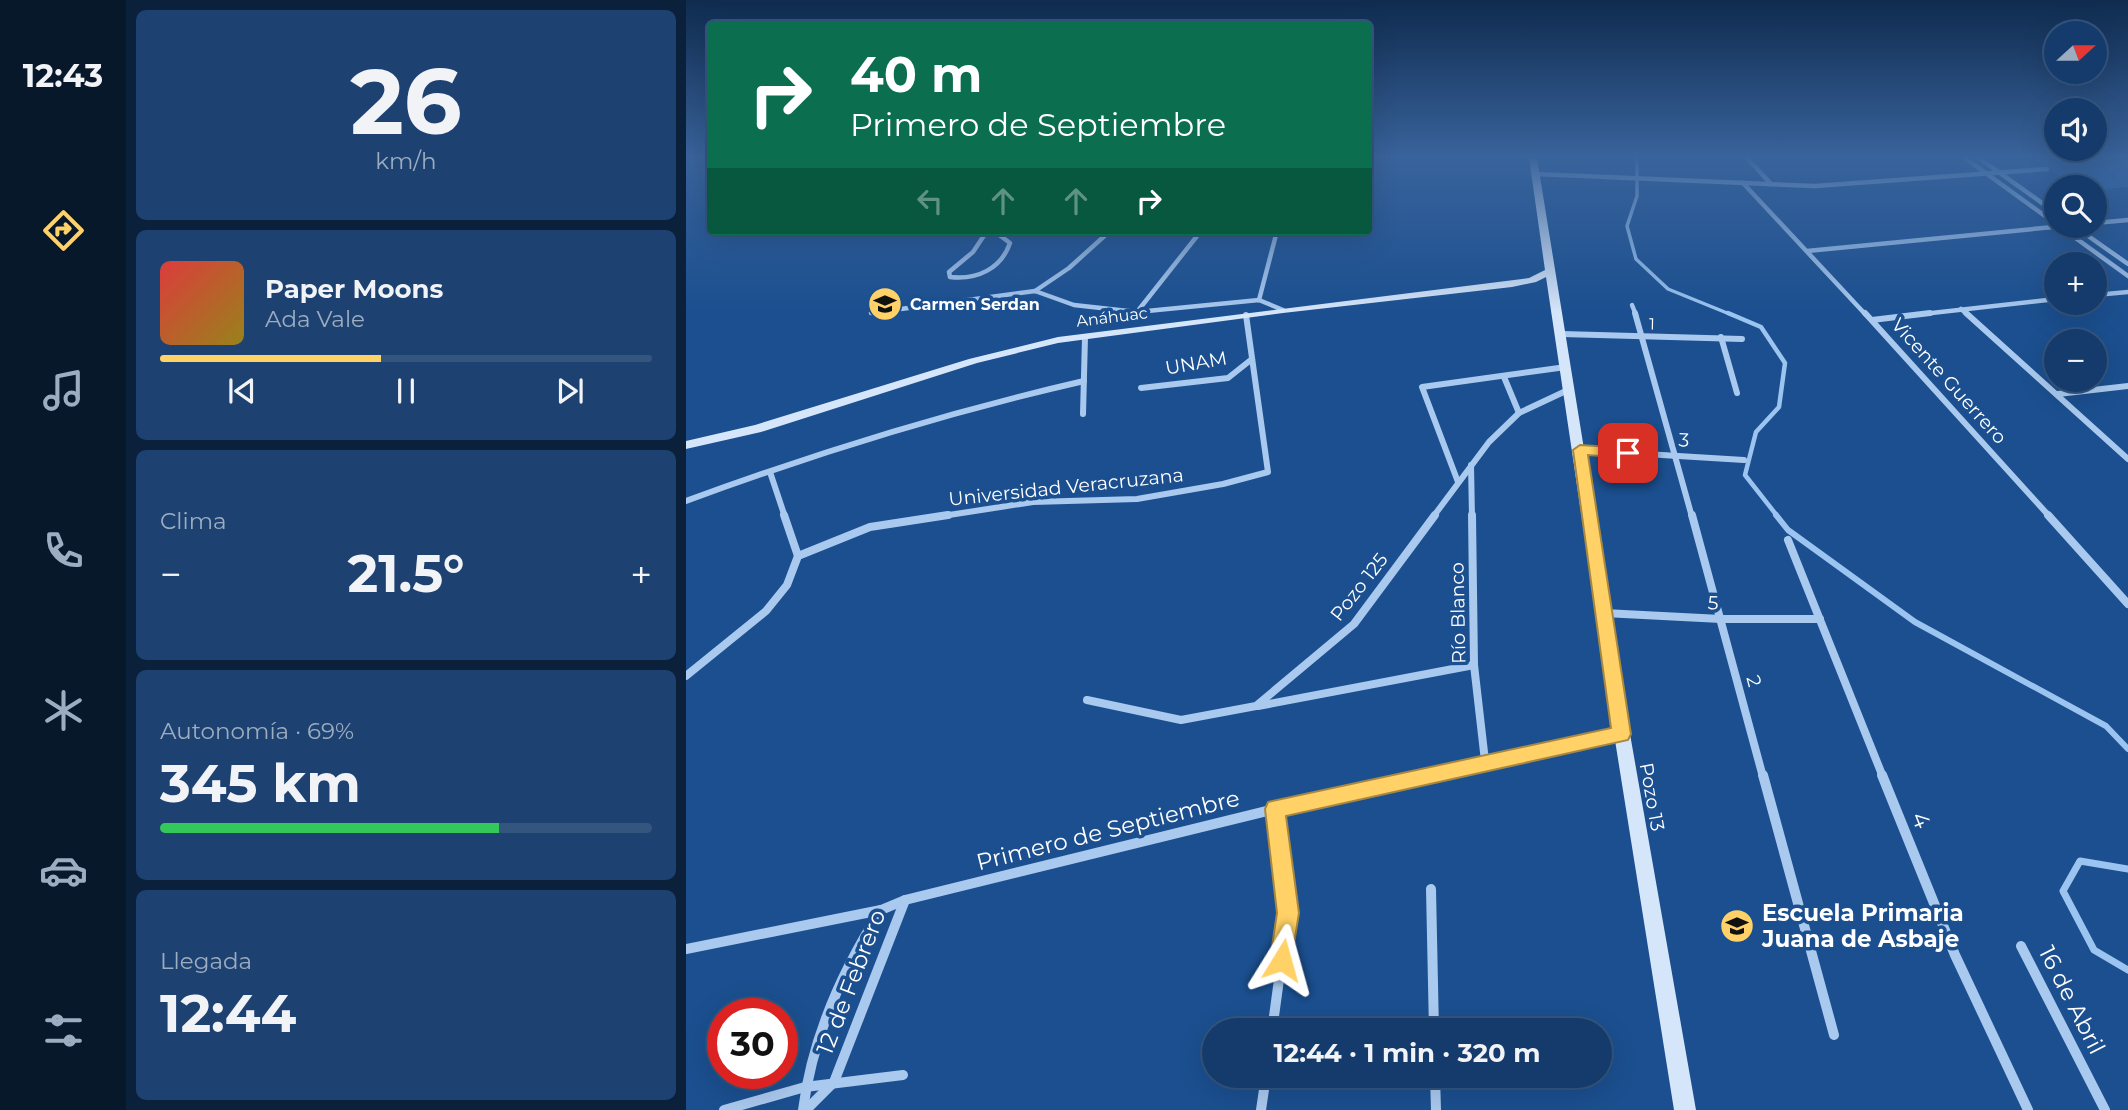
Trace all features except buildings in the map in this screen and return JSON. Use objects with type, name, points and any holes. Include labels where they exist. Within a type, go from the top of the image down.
[{"type":"main road","name":"Pozo 13","points":[[1542,210],[1622,734],[1685,1110]]},
{"type":"main road","name":"Anáhuac","points":[[686,445],[757,429],[1010,351],[1085,337],[1283,310],[1512,284],[1532,280],[1551,271]]},
{"type":"street","name":"Vicente Guerrero","points":[[1768,210],[2128,604]]},
{"type":"street","points":[[2107,222],[2128,220]]},
{"type":"street","points":[[1807,251],[2044,226]]},
{"type":"street","points":[[983,235],[972,252],[949,272],[950,277],[978,277],[1001,261],[1008,252],[1010,243],[999,235]]},
{"type":"street","points":[[872,313],[1035,291],[1069,268],[1106,235]]},
{"type":"street","points":[[1137,312],[1198,235]]},
{"type":"street","points":[[1259,300],[1276,235]]},
{"type":"street","points":[[2076,238],[2128,276]]},
{"type":"street","points":[[2091,238],[2128,264]]},
{"type":"street","points":[[1035,291],[1074,305],[1137,312],[1259,300],[1283,310]]},
{"type":"street","points":[[2107,294],[2128,292]]},
{"type":"street","points":[[1871,320],[2044,300]]},
{"type":"street","name":"2","points":[[1632,305],[1643,336],[1834,1035]]},
{"type":"street","points":[[1961,309],[2128,460]]},
{"type":"street","name":"Universidad Veracruzana","points":[[798,556],[870,527],[1033,502],[1137,499],[1223,484],[1268,472],[1246,315]]},
{"type":"street","name":"1","points":[[1562,334],[1742,339]]},
{"type":"street","points":[[1083,414],[1085,337]]},
{"type":"street","points":[[1721,337],[1737,393]]},
{"type":"street","name":"UNAM","points":[[1141,388],[1228,378],[1252,359]]},
{"type":"street","points":[[1458,482],[1422,387],[1566,367]]},
{"type":"street","points":[[1504,377],[1519,413]]},
{"type":"street","points":[[686,501],[992,402],[1084,381]]},
{"type":"street","points":[[2058,394],[2128,386]]},
{"type":"street","name":"Pozo 125","points":[[1087,700],[1181,720],[1256,706],[1354,624],[1471,463],[1519,413],[1568,390]]},
{"type":"street","name":"3","points":[[1580,450],[1744,460]]},
{"type":"street","name":"Río Blanco","points":[[1471,463],[1474,666],[1485,761]]},
{"type":"street","points":[[686,676],[766,611],[787,585],[798,556],[770,472]]},
{"type":"street","name":"4","points":[[1788,540],[1955,955],[2028,1110]]},
{"type":"street","name":"5","points":[[1604,613],[1721,619],[1820,619]]},
{"type":"street","points":[[1256,706],[1474,666]]},
{"type":"street","name":"Primero de Septiembre","points":[[686,949],[881,910],[905,900],[1275,809],[1485,761],[1622,734]]},
{"type":"street","points":[[1274,1018],[1288,913],[1275,809]]},
{"type":"street","points":[[1431,889],[1434,1018]]},
{"type":"street","name":"12 de Febrero","points":[[805,1110],[834,1082],[905,900]]},
{"type":"street","name":"12 de Febrero","points":[[805,1110],[805,1087],[827,1018],[864,934],[881,910]]},
{"type":"street","name":"16 de Abril","points":[[2021,946],[2105,1110]]},
{"type":"street","points":[[724,1110],[805,1087],[903,1075]]},
{"type":"street","points":[[1261,1110],[1264,1088]]},
{"type":"street","points":[[1435,1088],[1436,1110]]},
{"type":"waterway","points":[[1632,210],[1627,226],[1636,259],[1668,289],[1732,315]]},
{"type":"waterway","points":[[1728,313],[1761,327],[1785,363],[1779,407],[1756,432],[1745,475],[1778,517]]},
{"type":"waterway","points":[[1776,515],[1788,530],[1915,622],[2106,726],[2128,749]]},
{"type":"waterway","points":[[2128,869],[2080,861],[2063,891],[2094,950],[2128,970]]},
{"type":"place","name":"Carmen Serdan","points":[[885,304]]},
{"type":"place","name":"Escuela Primaria Juana de Asbaje","points":[[1737,926]]},
{"type":"route","points":[[1282,960],[1288,913],[1275,809],[1485,761],[1622,734],[1580,450],[1628,453]]}]
